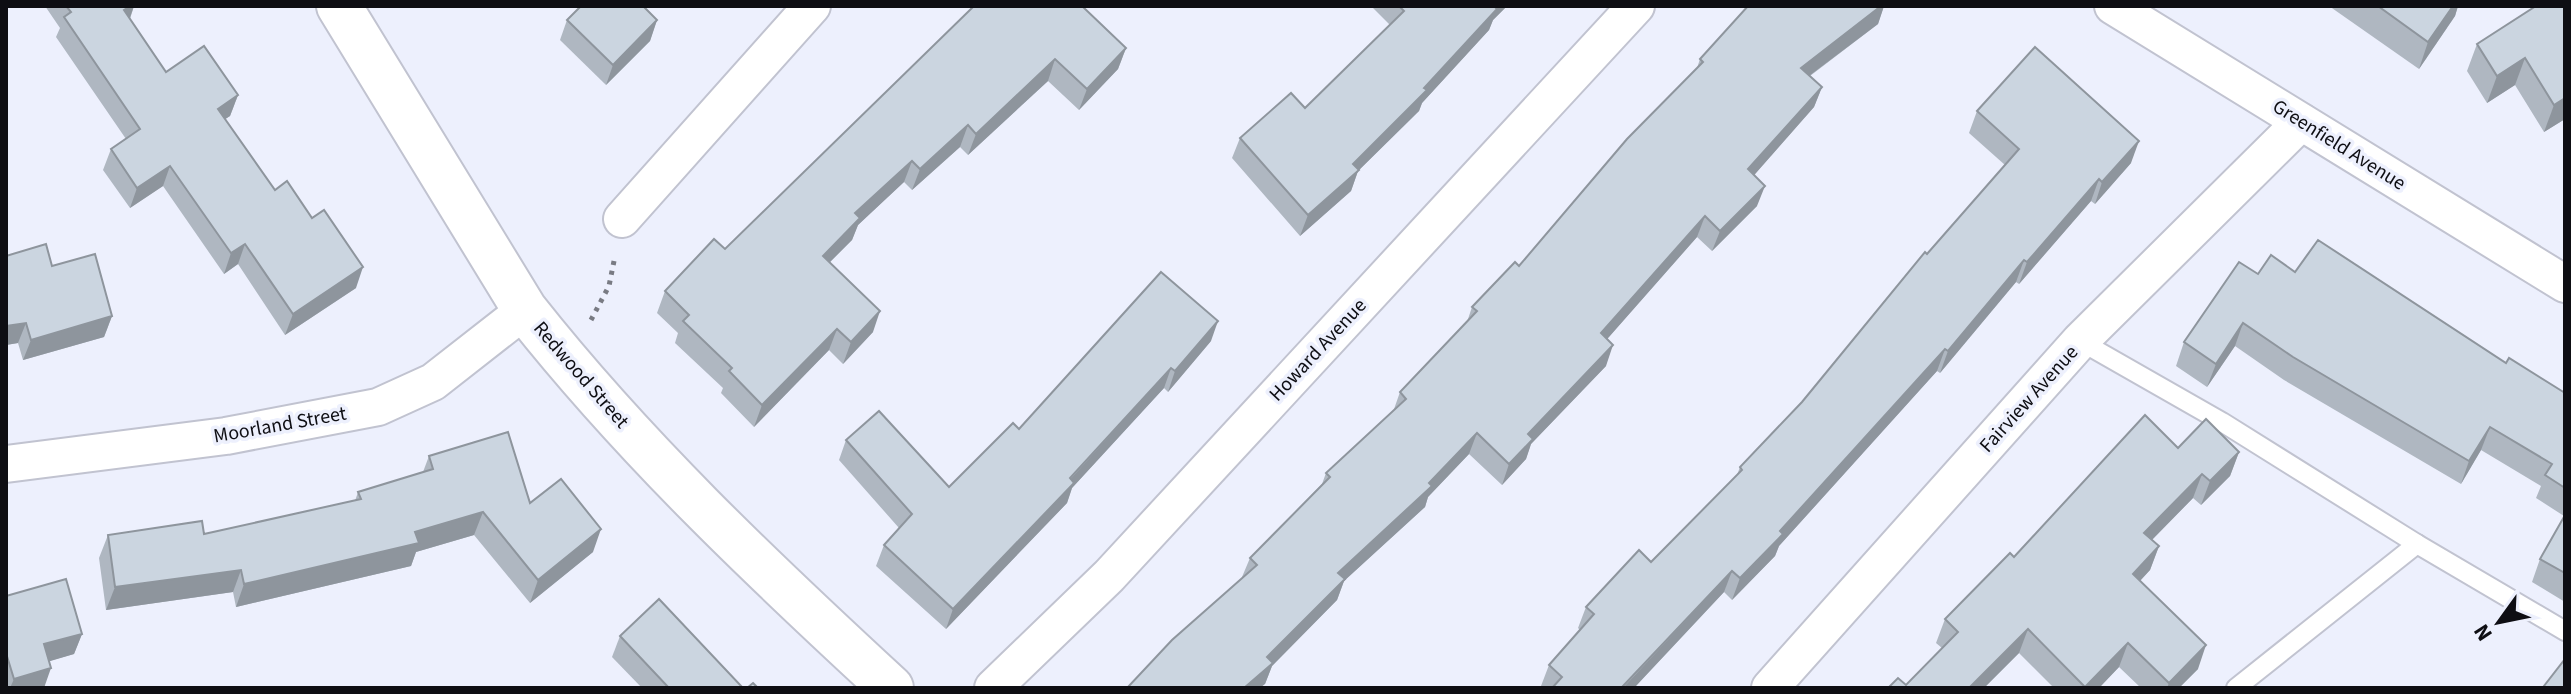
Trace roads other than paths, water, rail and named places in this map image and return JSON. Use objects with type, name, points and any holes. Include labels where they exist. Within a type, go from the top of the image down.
[{"type":"main road","name":"Redwood Street","points":[[339,6],[525,310],[560,354],[692,498],[891,688]]},
{"type":"street","points":[[622,219],[812,6]]},
{"type":"street","name":"Howard Avenue","points":[[993,688],[1109,576],[1636,6]]},
{"type":"street","name":"Greenfield Avenue","points":[[2113,6],[2565,284]]},
{"type":"street","name":"Fairview Avenue","points":[[1770,688],[2080,341],[2301,122]]},
{"type":"street","name":"Moorland Street","points":[[6,464],[226,436],[378,407],[433,382],[525,310]]},
{"type":"lane","points":[[2080,341],[2222,422],[2417,544],[2565,631]]},
{"type":"lane","points":[[2236,688],[2417,544]]}]
